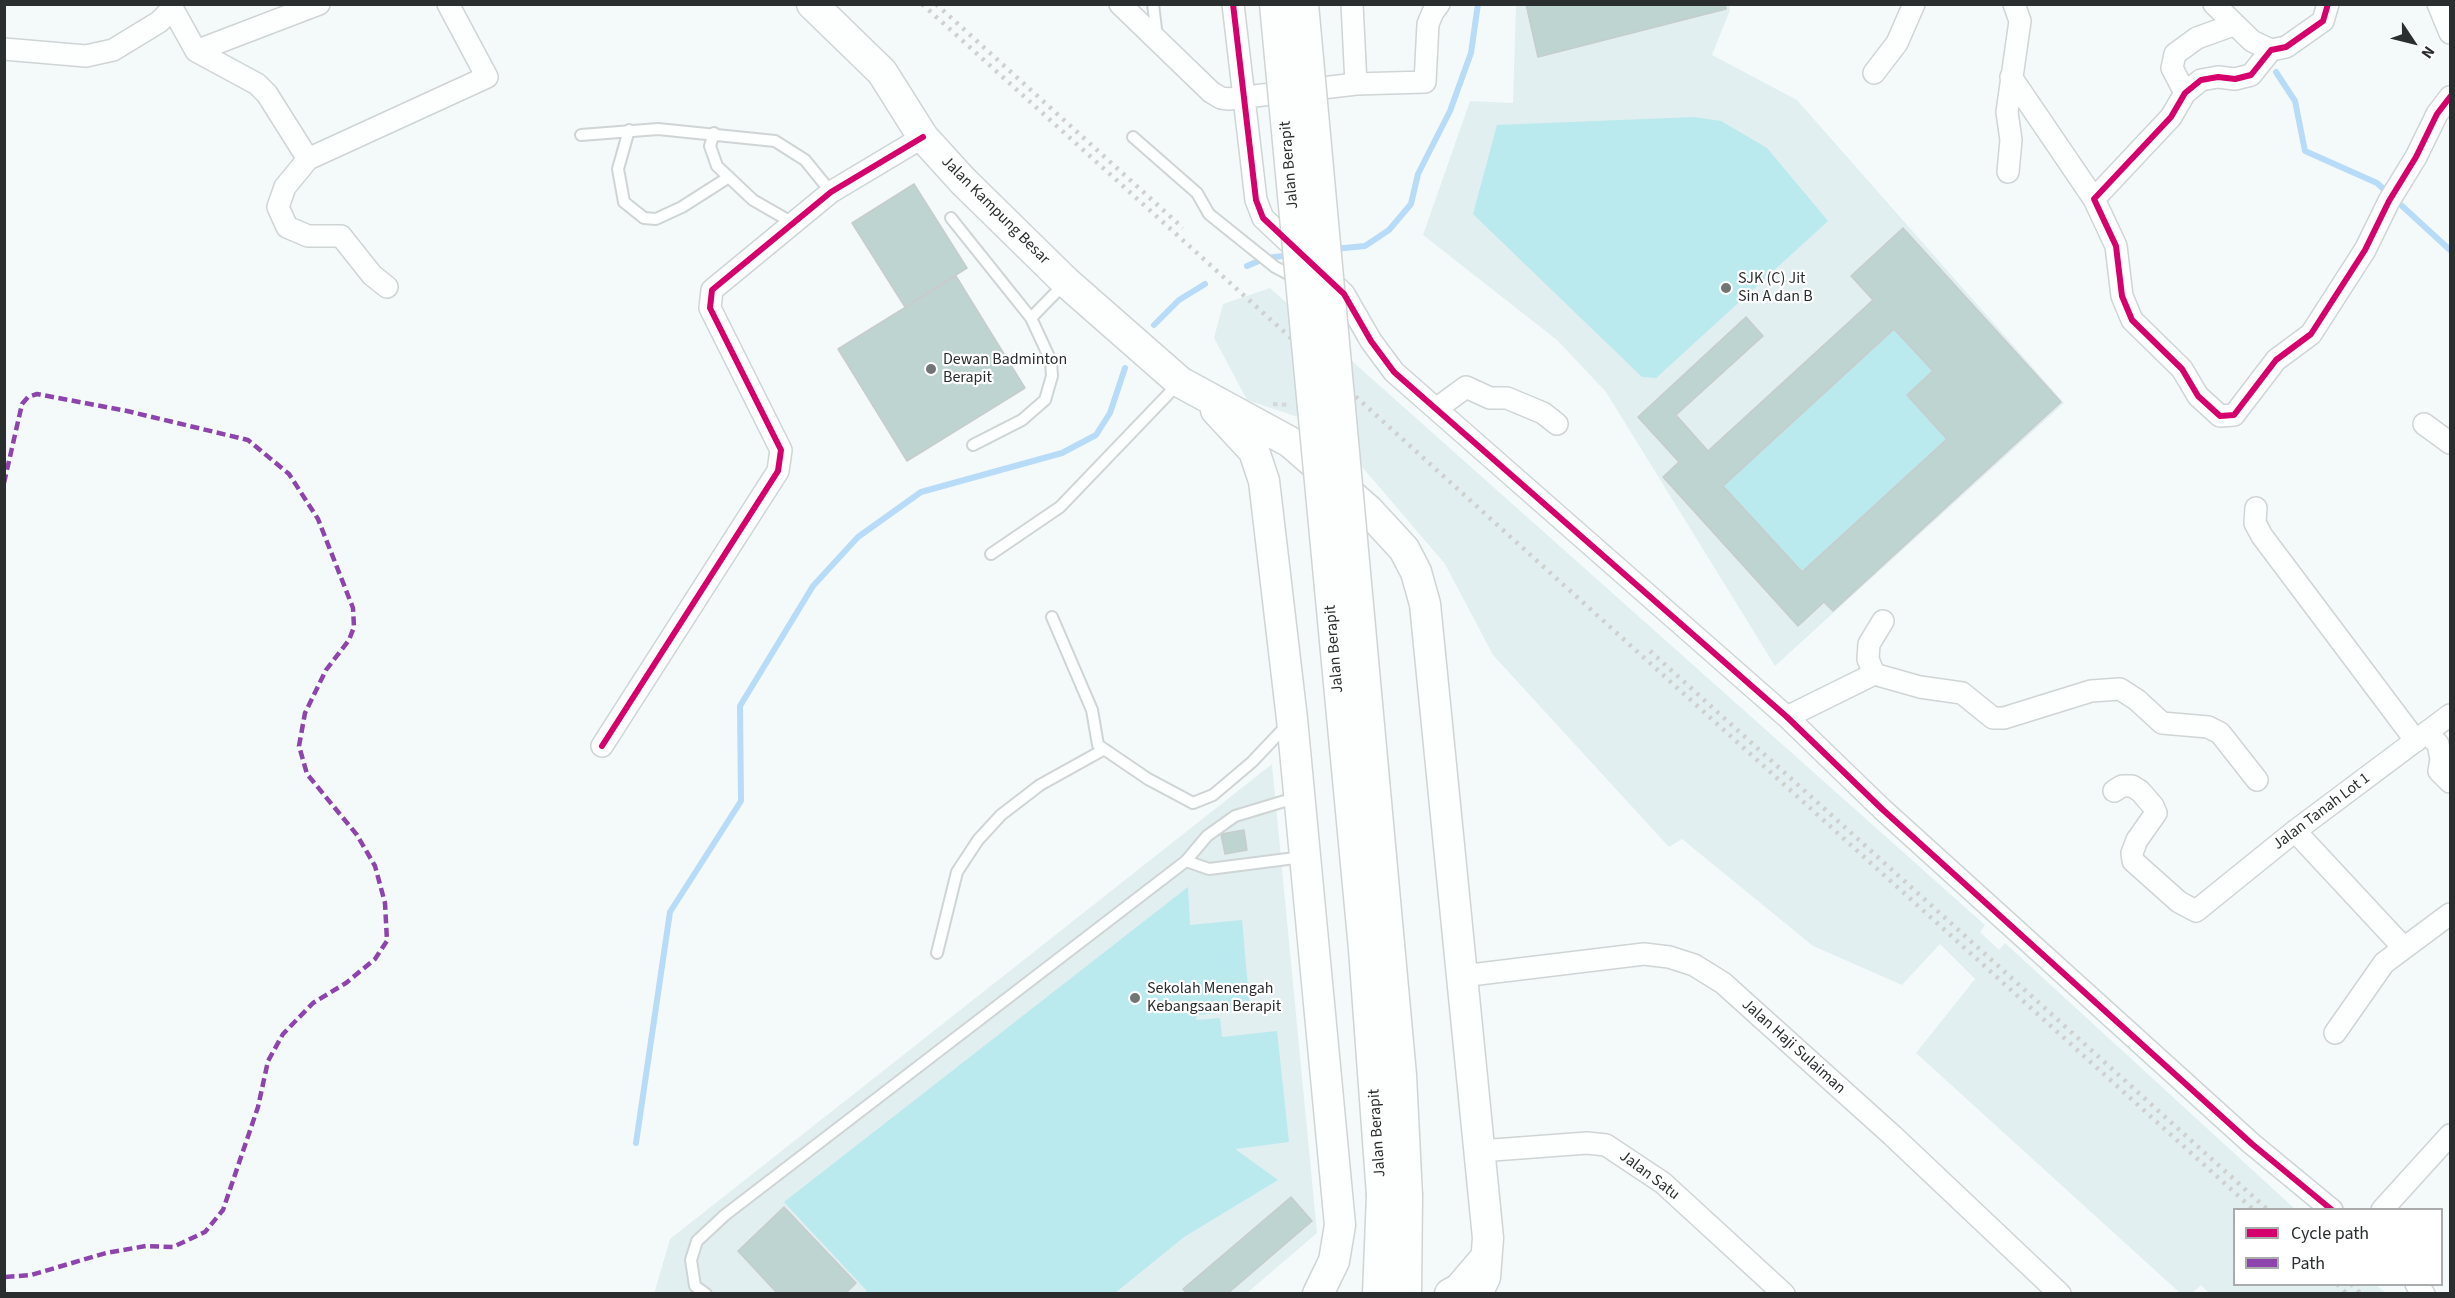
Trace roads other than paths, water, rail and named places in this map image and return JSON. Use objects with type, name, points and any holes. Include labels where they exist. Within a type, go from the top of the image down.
[{"type":"main road","name":"Jalan Kampung Besar","points":[[812,4],[882,72],[923,137],[963,181],[1066,282],[1190,389]]},
{"type":"main road","name":"Jalan Berapit","points":[[1275,4],[1363,937],[1395,1195],[1378,1293]]},
{"type":"main road","points":[[1303,4],[1397,1028],[1395,1195],[1413,1288]]},
{"type":"main road","points":[[1190,389],[1290,442],[1382,526],[1404,549],[1416,572],[1425,604],[1430,646],[1488,1238],[1485,1277],[1477,1293]]},
{"type":"main road","points":[[1190,389],[1238,431],[1254,451],[1264,481],[1292,719],[1340,1225],[1334,1261],[1318,1293]]},
{"type":"main road","points":[[1264,481],[1312,463]]},
{"type":"main road","points":[[1450,1293],[1460,1289],[1487,1256]]},
{"type":"street","points":[[196,51],[319,4]]},
{"type":"street","points":[[387,287],[372,275],[340,236],[308,236],[287,226],[278,207],[285,187],[308,159],[487,77],[448,4]]},
{"type":"street","points":[[1120,4],[1211,93],[1221,98],[1356,84],[1425,82],[1428,24],[1439,4]]},
{"type":"street","points":[[1233,4],[1256,200],[1263,218],[1344,294],[1371,341],[1395,372],[1787,717],[1882,809],[2253,1144],[2331,1208]]},
{"type":"street","points":[[1352,4],[1356,84]]},
{"type":"street","points":[[1874,73],[1897,43],[1914,4]]},
{"type":"street","points":[[2008,172],[2012,140],[2007,112],[2020,21],[2014,4]]},
{"type":"street","points":[[2214,4],[2252,41],[2271,50],[2286,48],[2323,21],[2328,4]]},
{"type":"street","points":[[2438,4],[2451,33]]},
{"type":"street","points":[[4,49],[86,56],[113,50],[159,22],[171,7],[196,51],[257,84],[267,94],[308,159]]},
{"type":"street","points":[[2185,93],[2172,68],[2175,54],[2197,38],[2233,25]]},
{"type":"street","points":[[2094,200],[2171,117],[2185,93],[2201,80],[2218,77],[2245,78],[2251,75],[2271,50]]},
{"type":"street","points":[[2011,77],[2094,200],[2116,246],[2122,296],[2132,320],[2182,369],[2198,396],[2220,416],[2234,415],[2276,360],[2311,334],[2365,250],[2437,114],[2451,97]]},
{"type":"street","points":[[602,746],[778,471],[781,450],[710,308],[712,290],[831,192],[923,137]]},
{"type":"street","points":[[1436,409],[1466,387],[1490,398],[1507,398],[1544,413],[1557,424]]},
{"type":"street","points":[[2424,424],[2451,443]]},
{"type":"street","points":[[2256,508],[2255,523],[2262,536],[2422,737],[2438,744],[2441,759],[2439,771],[2451,782]]},
{"type":"street","points":[[1874,674],[1868,659],[1869,644],[1883,621]]},
{"type":"street","points":[[1787,717],[1874,674],[1920,687],[1962,693],[1993,718],[2004,718],[2091,692],[2120,689],[2138,700],[2163,723],[2208,727],[2220,733],[2257,780]]},
{"type":"street","name":"Jalan Tanah Lot 1","points":[[2114,791],[2122,786],[2132,786],[2153,806],[2156,813],[2137,840],[2132,853],[2133,861],[2179,902],[2191,910],[2196,910],[2295,831],[2451,716]]},
{"type":"street","points":[[2295,831],[2403,947]]},
{"type":"street","points":[[2335,1033],[2384,963],[2451,914]]},
{"type":"street","name":"Jalan Haji Sulaiman","points":[[1462,976],[1644,954],[1669,957],[1694,965],[1731,991],[1893,1136],[2060,1293]]},
{"type":"street","points":[[2383,1208],[2451,1135]]},
{"type":"street","name":"Jalan Satu","points":[[1480,1151],[1587,1143],[1606,1145],[1663,1183],[1784,1293]]},
{"type":"lane","points":[[1153,4],[1158,40]]},
{"type":"lane","points":[[629,130],[618,169],[624,202],[644,218],[656,219],[682,207],[729,177]]},
{"type":"lane","points":[[581,135],[629,130],[714,133],[775,141],[805,160],[831,192]]},
{"type":"lane","points":[[714,133],[710,146],[717,166],[753,200],[793,223]]},
{"type":"lane","points":[[1133,137],[1197,193],[1209,213],[1275,267],[1300,281]]},
{"type":"lane","points":[[951,218],[1031,318],[1051,361],[1052,376],[1045,400],[1022,420],[973,445]]},
{"type":"lane","points":[[1031,318],[1066,282]]},
{"type":"lane","points":[[991,554],[1060,507],[1190,389]]},
{"type":"lane","points":[[1052,617],[1092,710],[1098,745],[1148,779],[1193,803],[1213,795],[1251,762],[1292,719]]},
{"type":"lane","points":[[937,953],[957,872],[978,840],[1002,815],[1040,785],[1103,750]]},
{"type":"lane","points":[[706,1293],[693,1290],[691,1260],[697,1241],[725,1215],[1186,861],[1207,836],[1235,816],[1298,797]]},
{"type":"lane","points":[[1186,861],[1209,869],[1304,857]]},
{"type":"waterway","points":[[1334,249],[1365,246],[1389,230],[1411,204],[1418,174],[1450,111],[1471,53],[1478,4]]},
{"type":"waterway","points":[[2276,72],[2295,101],[2305,151],[2377,183],[2450,250]]},
{"type":"waterway","points":[[1247,266],[1266,258],[1292,255]]},
{"type":"waterway","points":[[1154,325],[1179,300],[1205,284]]},
{"type":"waterway","points":[[636,1143],[670,912],[741,801],[740,706],[813,586],[858,537],[921,492],[1062,453],[1096,435],[1110,413],[1125,368]]},
{"type":"railway","points":[[922,4],[2252,1208]]},
{"type":"railway","points":[[936,4],[1183,228]]},
{"type":"railway","points":[[1650,651],[2266,1208]]},
{"type":"railway","points":[[2339,1286],[2347,1294]]},
{"type":"railway","points":[[2353,1286],[2361,1294]]},
{"type":"place","name":"SJK (C) Jit Sin A dan B","points":[[1726,288]]},
{"type":"place","name":"Dewan Badminton Berapit","points":[[931,369]]},
{"type":"place","name":"Sekolah Menengah Kebangsaan Berapit","points":[[1135,998]]}]
